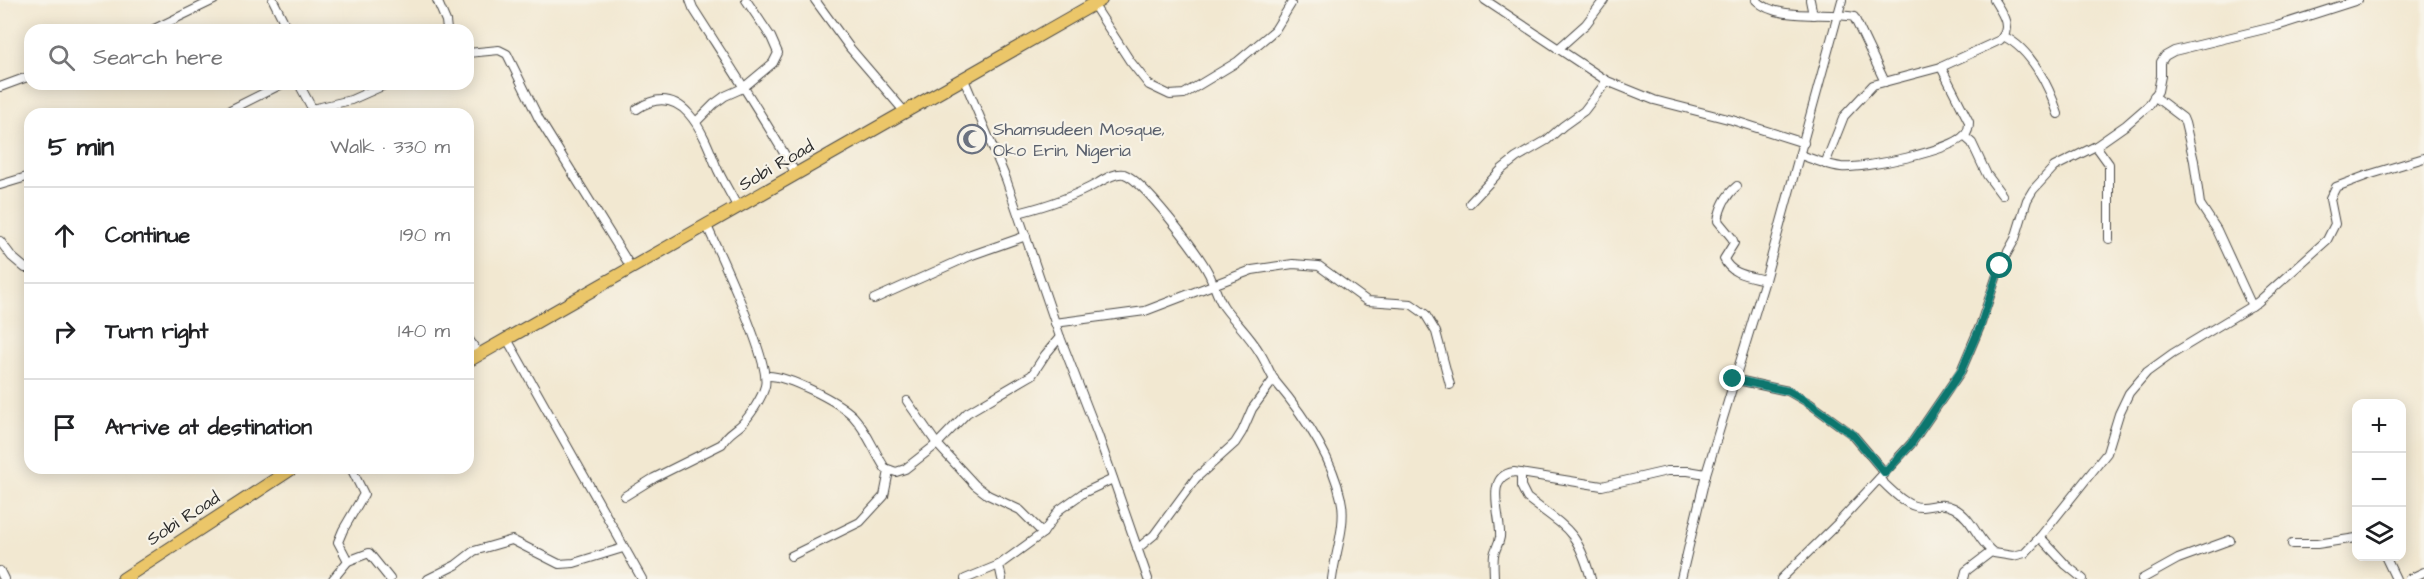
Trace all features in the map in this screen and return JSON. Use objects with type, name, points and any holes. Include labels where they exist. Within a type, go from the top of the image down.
[{"type":"highway","name":"Sobi Road","points":[[474,357],[1097,2]]},
{"type":"highway","name":"Sobi Road","points":[[126,578],[284,474]]},
{"type":"street","points":[[164,24],[214,0]]},
{"type":"street","points":[[273,0],[285,24]]},
{"type":"street","points":[[437,0],[446,24]]},
{"type":"street","points":[[690,0],[743,88],[766,121],[796,174]]},
{"type":"street","points":[[696,122],[725,96],[743,88],[773,63],[778,52],[771,37],[746,0]]},
{"type":"street","points":[[815,0],[850,48],[904,111]]},
{"type":"street","points":[[1485,0],[1607,81],[1654,100],[1732,120],[1804,143]]},
{"type":"street","points":[[1558,49],[1586,24],[1604,0]]},
{"type":"street","points":[[1756,0],[1766,8],[1792,14],[1838,14],[1856,19],[1885,82]]},
{"type":"street","points":[[1810,0],[1813,15]]},
{"type":"street","points":[[1681,579],[1706,474],[1801,155],[1842,0]]},
{"type":"street","points":[[1994,0],[2006,22],[2004,36]]},
{"type":"street","points":[[1781,579],[1911,444],[1961,371],[1980,327],[2000,266],[2015,239],[2027,200],[2054,167],[2096,146],[2150,105],[2161,76],[2161,62],[2165,56],[2174,51],[2277,26],[2358,0]]},
{"type":"street","points":[[1097,2],[1130,61],[1149,85],[1170,95],[1184,94],[1238,62],[1275,30],[1291,4]]},
{"type":"street","points":[[1825,164],[1844,116],[1873,85],[1941,67],[2004,36]]},
{"type":"street","points":[[2004,36],[2013,40],[2042,77],[2052,94],[2058,114]]},
{"type":"street","points":[[474,52],[499,50],[507,54],[539,119],[632,269]]},
{"type":"street","points":[[1801,155],[1825,164],[1843,167],[1888,162],[1926,152],[1964,136],[1969,128],[1969,122],[1941,67]]},
{"type":"street","points":[[963,77],[1018,213],[1060,337],[1148,579]]},
{"type":"street","points":[[0,87],[24,78]]},
{"type":"street","points":[[1470,203],[1502,169],[1547,140],[1584,111],[1607,81]]},
{"type":"street","points":[[234,108],[270,90]]},
{"type":"street","points":[[302,90],[312,108]]},
{"type":"street","points":[[324,108],[374,90]]},
{"type":"street","points":[[2154,96],[2183,118],[2194,161],[2200,204],[2217,231],[2252,306]]},
{"type":"street","points":[[637,109],[653,101],[671,101],[686,111],[696,122],[738,208]]},
{"type":"street","points":[[1964,136],[1972,143],[1987,175],[2002,195]]},
{"type":"street","points":[[2096,146],[2109,164],[2109,239]]},
{"type":"street","points":[[1964,579],[1966,571],[1991,552],[2019,555],[2025,553],[2040,537],[2107,453],[2128,393],[2147,372],[2172,354],[2252,306],[2327,240],[2335,224],[2330,199],[2336,187],[2424,158]]},
{"type":"street","points":[[1018,213],[1050,205],[1115,175],[1123,174],[1136,183],[1169,217],[1209,273],[1223,306],[1261,354],[1274,379],[1290,396],[1316,440],[1337,485],[1342,501],[1342,524],[1334,554],[1332,579]]},
{"type":"street","points":[[0,185],[24,178]]},
{"type":"street","points":[[1737,186],[1728,194],[1719,214],[1718,221],[1734,243],[1724,259],[1729,267],[1739,273],[1765,280]]},
{"type":"street","points":[[625,496],[654,478],[722,444],[726,435],[742,424],[765,387],[766,376],[734,284],[707,226]]},
{"type":"street","points":[[874,299],[972,255],[1026,236]]},
{"type":"street","points":[[0,241],[12,257],[24,267]]},
{"type":"street","points":[[1055,322],[1146,311],[1214,287],[1252,270],[1293,264],[1319,266],[1367,301],[1412,304],[1425,314],[1436,332],[1450,385]]},
{"type":"street","points":[[766,376],[779,377],[808,388],[853,416],[867,435],[885,468],[889,471],[905,469],[937,444],[967,413],[1032,375],[1060,337]]},
{"type":"street","points":[[507,339],[642,579]]},
{"type":"street","points":[[1137,549],[1154,535],[1196,478],[1235,442],[1252,409],[1274,379]]},
{"type":"street","points":[[1733,379],[1788,391],[1809,403],[1853,435],[1882,476],[1912,505],[1922,507],[1944,504],[1956,509],[1971,523],[1991,552]]},
{"type":"street","points":[[907,401],[937,444],[975,485],[988,495],[1020,510],[1043,533]]},
{"type":"street","points":[[791,555],[860,522],[884,496],[889,471]]},
{"type":"street","points":[[1494,579],[1494,554],[1500,535],[1496,496],[1499,480],[1508,472],[1602,486],[1667,471],[1706,474]]},
{"type":"street","points":[[1521,473],[1522,492],[1564,525],[1574,536],[1583,550],[1591,579]]},
{"type":"street","points":[[348,561],[338,542],[364,494],[354,474]]},
{"type":"street","points":[[965,579],[999,565],[1043,533],[1059,510],[1083,493],[1113,479]]},
{"type":"street","points":[[2040,537],[2066,565],[2083,579]]},
{"type":"street","points":[[2292,544],[2318,544],[2352,539]]},
{"type":"street","points":[[428,579],[456,565],[474,551],[512,540],[559,564],[574,563],[623,548]]},
{"type":"street","points":[[2142,579],[2178,559],[2230,540]]},
{"type":"street","points":[[333,579],[348,561],[369,553],[390,579]]},
{"type":"street","points":[[2387,561],[2396,579]]},
{"type":"street","points":[[999,565],[1002,579]]},
{"type":"street","points":[[0,571],[4,579]]},
{"type":"street","points":[[2409,579],[2424,572]]},
{"type":"place","name":"Shamsudeen Mosque, Oko Erin, Nigeria","points":[[972,139]]},
{"type":"route","points":[[1733,379],[1788,391],[1809,403],[1853,435],[1885,473],[1911,444],[1961,371],[1980,327],[2000,266]]}]
